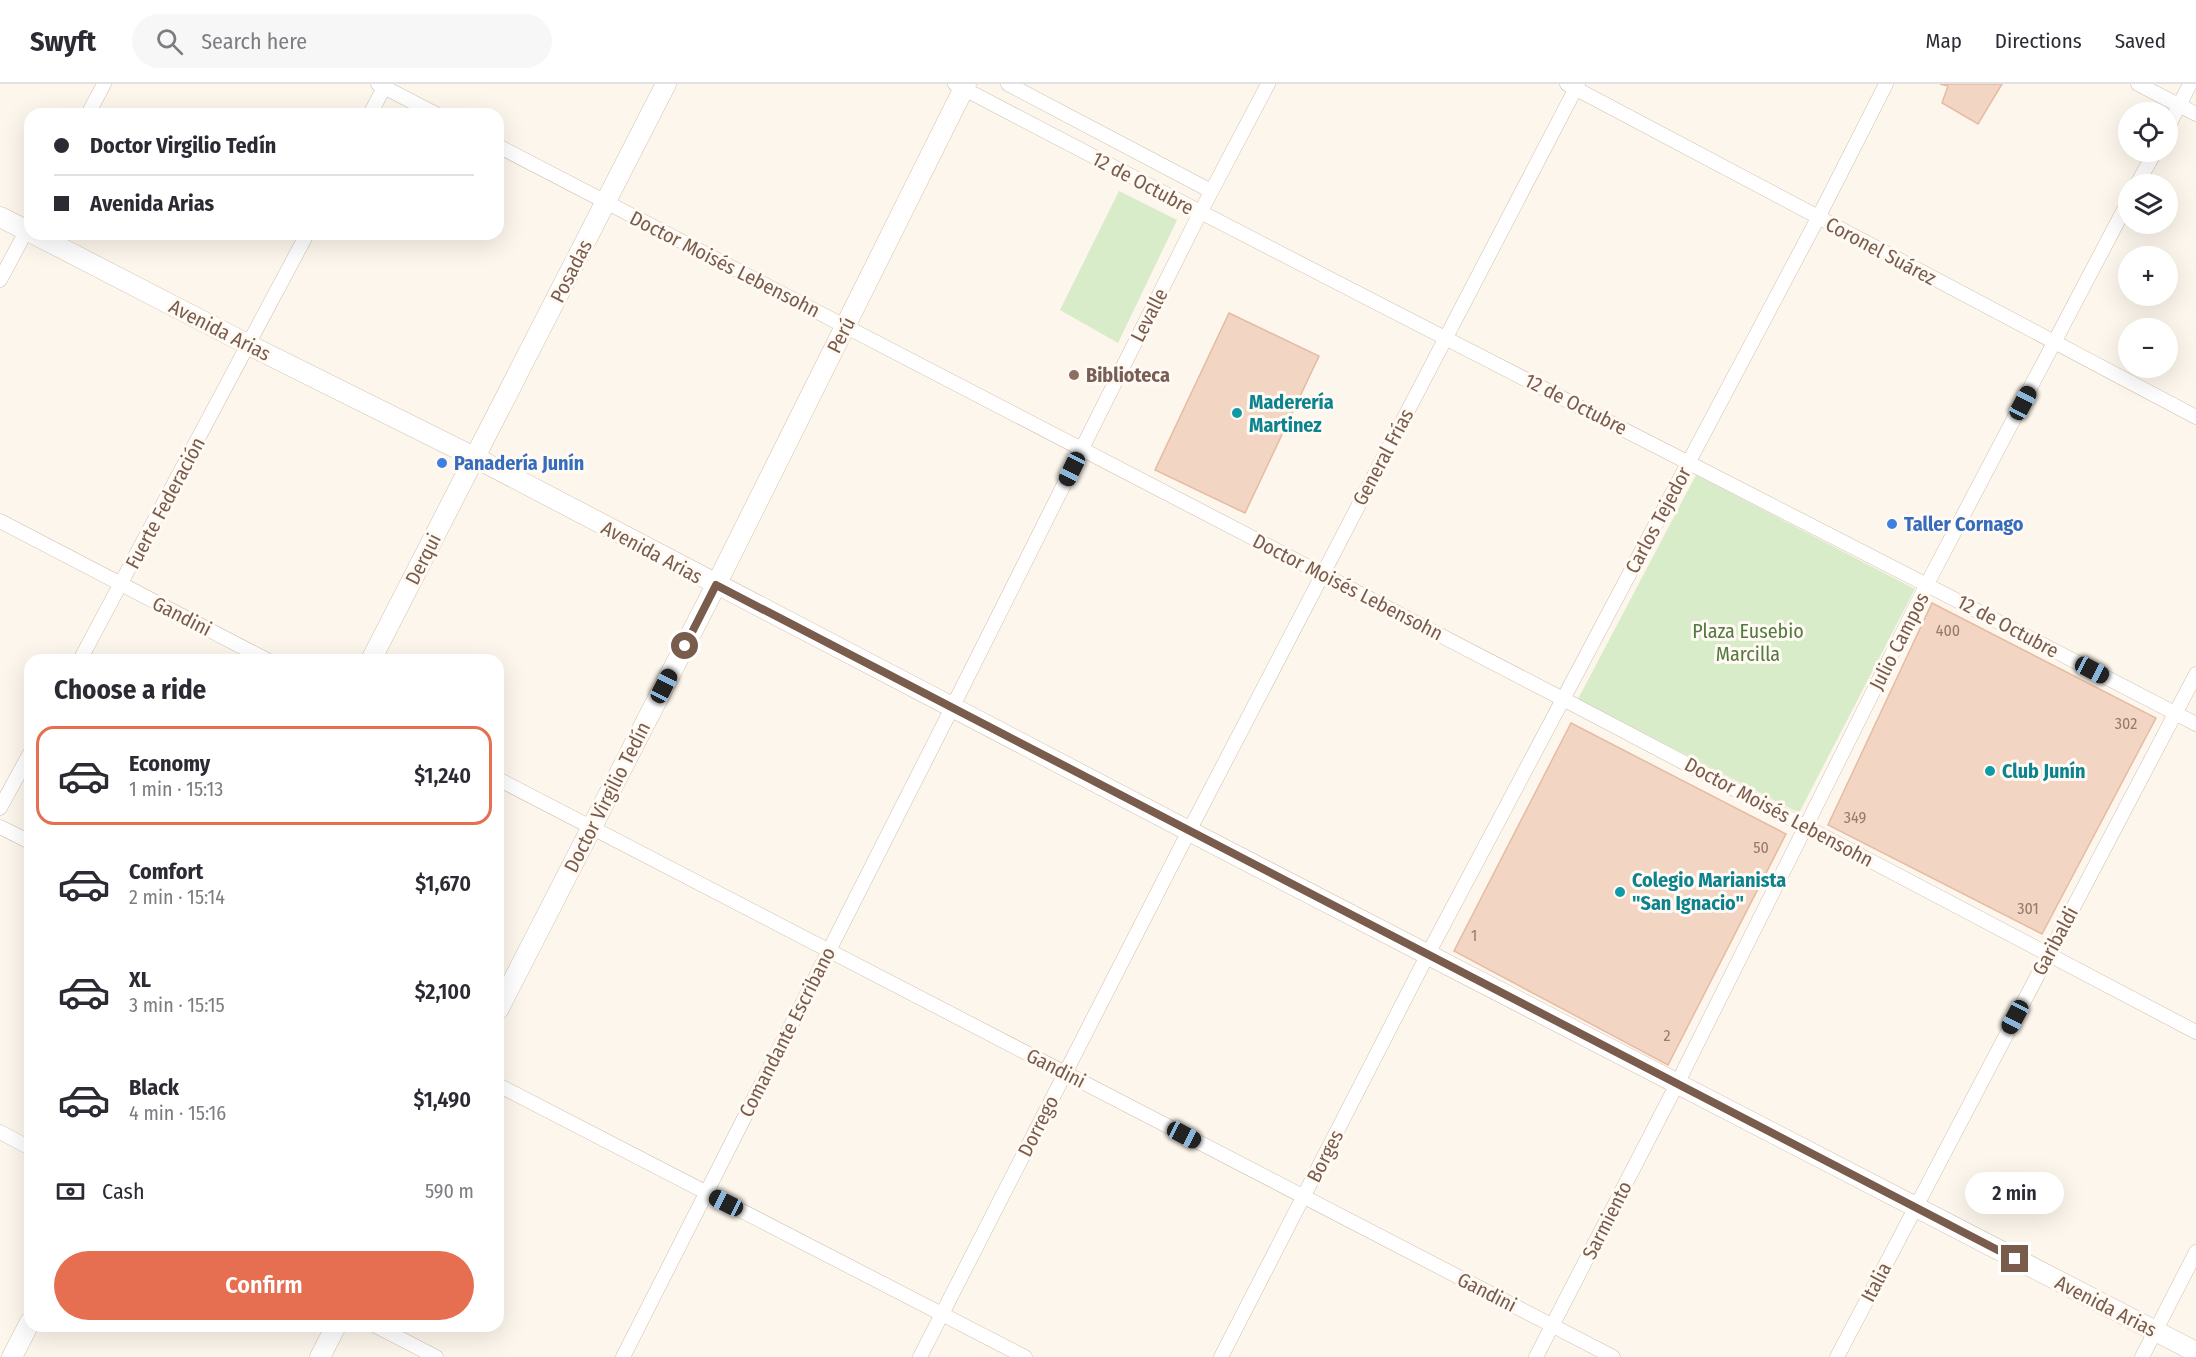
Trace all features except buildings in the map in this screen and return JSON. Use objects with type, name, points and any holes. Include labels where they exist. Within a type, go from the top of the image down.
[{"type":"main road","name":"Posadas","points":[[476,458],[666,84]]},
{"type":"main road","name":"Perú","points":[[716,585],[961,86]]},
{"type":"main road","name":"Avenida Arias","points":[[0,217],[24,227]]},
{"type":"main road","name":"Avenida Arias","points":[[49,240],[249,345],[476,458],[952,708],[2196,1353]]},
{"type":"main road","name":"Derqui","points":[[374,654],[476,458]]},
{"type":"main road","name":"Doctor Virgilio Tedín","points":[[504,998],[716,585]]},
{"type":"main road","points":[[12,1357],[25,1332]]},
{"type":"main road","points":[[320,1357],[333,1332]]},
{"type":"street","points":[[91,108],[104,84]]},
{"type":"street","name":"12 de Octubre","points":[[1008,84],[1211,191]]},
{"type":"street","name":"Levalle","points":[[952,708],[1211,191],[1268,84]]},
{"type":"street","name":"Carlos Tejedor","points":[[1428,954],[1818,218],[1886,84]]},
{"type":"street","points":[[2138,84],[2196,114]]},
{"type":"street","points":[[2179,105],[2190,84]]},
{"type":"street","points":[[373,108],[383,85],[425,108]]},
{"type":"street","name":"12 de Octubre","points":[[961,86],[1200,213],[2196,724]]},
{"type":"street","name":"Coronel Suárez","points":[[1574,86],[1818,218],[2196,417]]},
{"type":"street","name":"General Frías","points":[[1189,831],[1446,338],[1574,86]]},
{"type":"street","name":"Doctor Moisés Lebensohn","points":[[504,149],[1563,699],[2196,1032]]},
{"type":"street","name":"Julio Campos","points":[[1677,1084],[1927,584],[2118,221]]},
{"type":"street","points":[[0,280],[24,240]]},
{"type":"street","name":"Fuerte Federación","points":[[83,654],[305,240]]},
{"type":"street","name":"Gandini","points":[[0,521],[255,654]]},
{"type":"street","name":"Garibaldi","points":[[1915,1208],[2196,674]]},
{"type":"street","name":"Comandante Escribano","points":[[623,1357],[952,708]]},
{"type":"street","points":[[0,808],[24,764]]},
{"type":"street","name":"Gandini","points":[[504,782],[1613,1357]]},
{"type":"street","points":[[0,827],[24,840]]},
{"type":"street","name":"Dorrego","points":[[920,1357],[1189,831]]},
{"type":"street","name":"Borges","points":[[1221,1357],[1428,954]]},
{"type":"street","name":"Sarmiento","points":[[1536,1357],[1677,1084]]},
{"type":"street","points":[[504,1088],[1025,1357]]},
{"type":"street","points":[[0,1132],[24,1145]]},
{"type":"street","name":"Italia","points":[[1837,1357],[1915,1208]]},
{"type":"street","points":[[2142,1357],[2196,1252]]},
{"type":"street","points":[[388,1332],[436,1357]]},
{"type":"green space","points":[[1119,191],[1177,220],[1118,343],[1060,310]]},
{"type":"green space","name":"Plaza Eusebio Marcilla","points":[[1696,475],[1915,589],[1799,813],[1578,699]]},
{"type":"place","name":"Biblioteca","points":[[1074,375]]},
{"type":"place","name":"Maderería Martinez","points":[[1237,413]]},
{"type":"place","name":"Panadería Junín","points":[[442,463]]},
{"type":"place","name":"Taller Cornago","points":[[1892,524]]},
{"type":"place","name":"Club Junín","points":[[1990,771]]},
{"type":"place","name":"Colegio Marianista \"San Ignacio\"","points":[[1620,892]]},
{"type":"route","points":[[685,646],[716,585],[2015,1259]]}]
